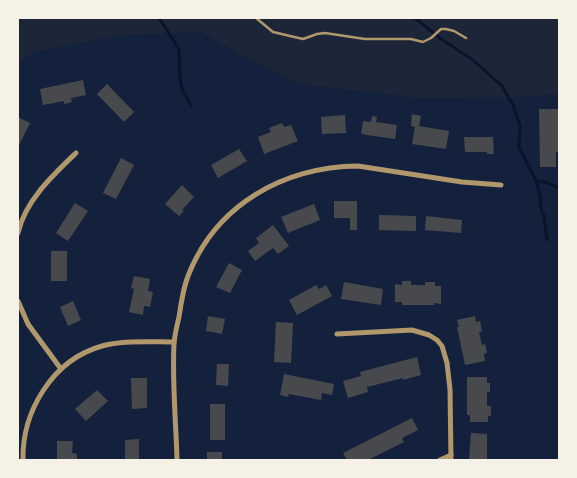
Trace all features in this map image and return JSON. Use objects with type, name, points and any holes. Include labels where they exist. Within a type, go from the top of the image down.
[{"type":"street","points":[[18,233],[24,215],[33,200],[52,176],[76,153]]},
{"type":"street","points":[[177,460],[174,342],[182,294],[187,278],[215,229],[247,199],[275,184],[302,173],[319,169],[358,166],[462,182],[501,185]]},
{"type":"street","points":[[18,301],[28,324],[61,370]]},
{"type":"street","points":[[337,334],[412,330],[420,331],[437,340],[442,346],[447,363],[450,389],[451,458],[440,460]]},
{"type":"street","points":[[23,460],[23,446],[28,420],[40,394],[61,370],[84,353],[100,347],[135,342],[174,342]]},
{"type":"lane","points":[[256,18],[273,32],[303,39],[325,33],[379,40],[411,39],[423,42],[431,38],[439,30],[446,29],[466,38]]},
{"type":"shaded area","points":[[18,18],[559,18],[559,94],[516,97],[419,98],[300,84],[239,54],[202,32],[121,35],[34,52],[18,62]]},
{"type":"building","points":[[83,80],[86,95],[71,98],[72,102],[64,104],[64,101],[43,105],[40,89]]},
{"type":"building","points":[[107,84],[134,112],[124,122],[97,94]]},
{"type":"building","points":[[539,109],[560,109],[560,152],[556,152],[556,167],[540,167]]},
{"type":"building","points":[[412,114],[421,116],[419,126],[449,131],[446,149],[412,144],[415,127],[411,126]]},
{"type":"building","points":[[345,115],[346,133],[322,134],[321,117]]},
{"type":"building","points":[[372,116],[377,117],[376,122],[397,125],[395,139],[361,134],[363,121],[371,122]]},
{"type":"building","points":[[18,117],[30,123],[18,147]]},
{"type":"building","points":[[282,123],[284,127],[291,125],[298,141],[264,154],[258,137],[271,132],[269,128]]},
{"type":"building","points":[[464,137],[493,137],[494,154],[487,154],[487,152],[465,152]]},
{"type":"building","points":[[239,149],[247,161],[218,178],[211,165]]},
{"type":"building","points":[[121,158],[134,165],[116,199],[103,193]]},
{"type":"building","points":[[182,185],[194,197],[179,216],[165,204]]},
{"type":"building","points":[[334,201],[357,201],[357,230],[350,230],[350,218],[334,218]]},
{"type":"building","points":[[75,203],[88,211],[68,241],[56,233]]},
{"type":"building","points":[[314,204],[320,220],[288,233],[281,217]]},
{"type":"building","points":[[379,215],[416,216],[416,231],[379,230]]},
{"type":"building","points":[[426,216],[462,220],[461,233],[425,230]]},
{"type":"building","points":[[273,225],[289,246],[278,254],[273,248],[255,261],[248,251],[259,243],[256,238]]},
{"type":"building","points":[[51,251],[67,251],[67,281],[51,281]]},
{"type":"building","points":[[229,263],[242,270],[230,293],[216,287]]},
{"type":"building","points":[[134,276],[150,279],[148,291],[153,292],[150,307],[144,306],[143,315],[129,312],[134,289],[131,288]]},
{"type":"building","points":[[402,281],[411,281],[411,285],[425,285],[425,282],[435,282],[435,286],[441,286],[441,304],[402,305],[402,302],[395,302],[395,284],[402,285]]},
{"type":"building","points":[[344,282],[383,289],[381,305],[341,299]]},
{"type":"building","points":[[316,285],[319,289],[326,285],[332,296],[297,315],[289,300]]},
{"type":"building","points":[[73,301],[81,320],[68,326],[60,307]]},
{"type":"building","points":[[208,316],[225,319],[222,334],[206,331]]},
{"type":"building","points":[[475,316],[476,322],[480,321],[482,331],[479,332],[482,345],[485,344],[487,353],[484,354],[485,361],[465,365],[457,320]]},
{"type":"building","points":[[276,322],[293,323],[291,363],[274,362]]},
{"type":"building","points":[[417,357],[421,375],[367,387],[368,392],[348,398],[343,381],[361,376],[360,372]]},
{"type":"building","points":[[217,364],[229,364],[228,386],[216,385]]},
{"type":"building","points":[[284,374],[334,384],[332,395],[322,393],[321,400],[289,394],[288,397],[280,395]]},
{"type":"building","points":[[467,377],[487,377],[487,383],[490,383],[490,392],[487,392],[487,406],[491,406],[491,416],[488,416],[488,422],[470,422],[470,415],[467,415]]},
{"type":"building","points":[[131,378],[147,378],[147,408],[132,409]]},
{"type":"building","points":[[97,390],[108,401],[86,421],[75,409]]},
{"type":"building","points":[[210,404],[225,404],[225,440],[210,440]]},
{"type":"building","points":[[412,418],[418,430],[402,438],[404,442],[368,460],[347,460],[343,453]]},
{"type":"building","points":[[471,433],[487,434],[487,460],[469,460]]},
{"type":"building","points":[[139,439],[139,460],[125,460],[125,440]]},
{"type":"building","points":[[57,441],[73,441],[72,453],[77,454],[77,460],[57,460]]},
{"type":"building","points":[[207,452],[222,452],[222,460],[207,460]]},
{"type":"waterway","points":[[159,18],[179,49],[182,89],[191,106]]},
{"type":"waterway","points":[[415,18],[441,39],[473,60],[502,86],[513,105],[520,125],[519,147],[536,181],[547,240]]},
{"type":"waterway","points":[[536,181],[545,182],[560,188]]}]
